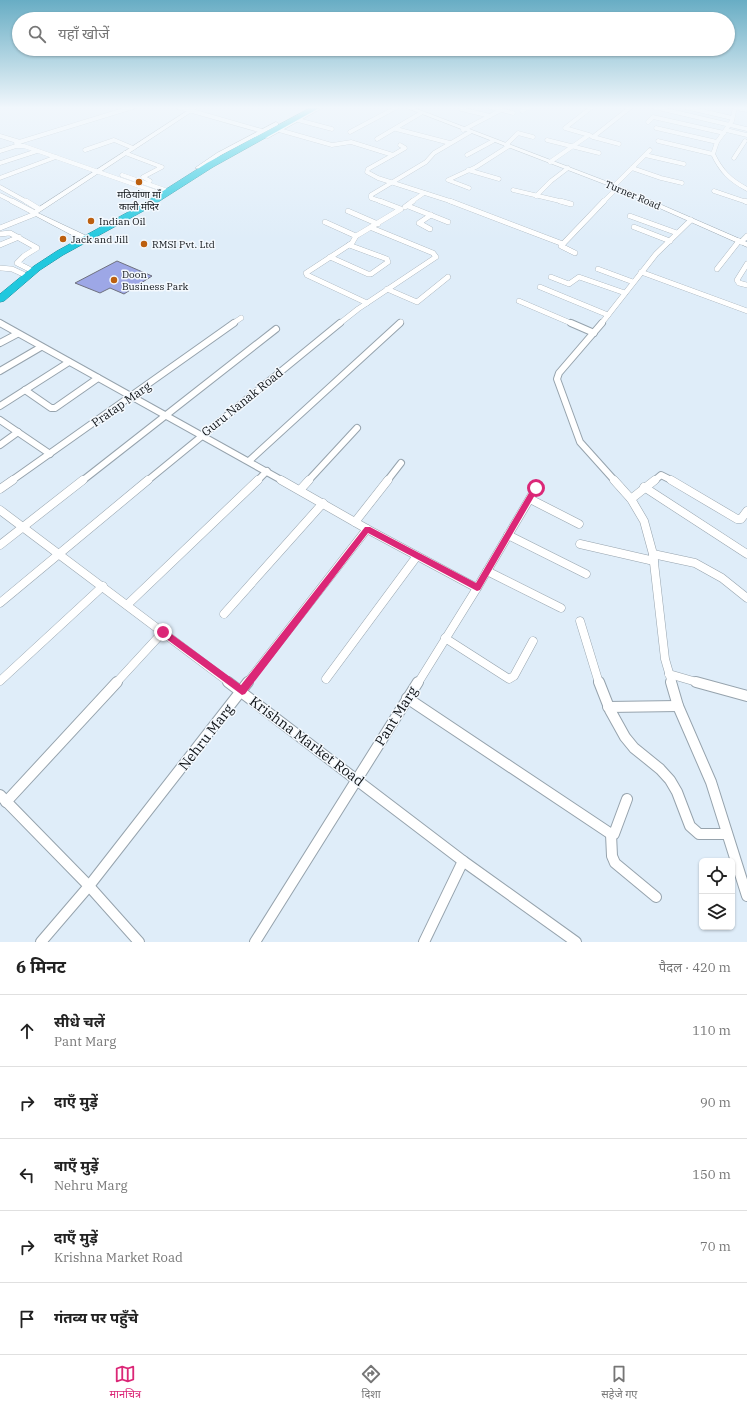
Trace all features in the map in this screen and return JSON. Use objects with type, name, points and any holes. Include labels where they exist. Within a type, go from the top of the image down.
[{"type":"highway","points":[[0,299],[37,268],[60,253],[233,151]]},
{"type":"highway","points":[[0,292],[26,271],[54,252],[150,204],[204,167],[234,151]]},
{"type":"main road","points":[[84,238],[36,212],[129,151]]},
{"type":"main road","points":[[204,167],[225,151]]},
{"type":"main road","points":[[204,167],[237,151]]},
{"type":"main road","name":"Turner Road","points":[[521,151],[616,187],[742,243]]},
{"type":"street","points":[[0,163],[34,151]]},
{"type":"street","points":[[40,151],[165,190]]},
{"type":"street","points":[[49,151],[63,155],[99,170],[165,190]]},
{"type":"street","points":[[380,151],[393,155]]},
{"type":"street","points":[[401,151],[367,172],[374,177],[467,207],[562,244],[561,246],[563,248],[575,253]]},
{"type":"street","points":[[401,209],[370,196],[428,160],[437,151]]},
{"type":"street","points":[[467,155],[474,151]]},
{"type":"street","points":[[469,188],[448,181],[500,151]]},
{"type":"street","points":[[550,162],[565,151]]},
{"type":"street","points":[[589,151],[599,153]]},
{"type":"street","points":[[562,244],[649,151]]},
{"type":"street","points":[[700,151],[713,154]]},
{"type":"street","points":[[714,151],[713,154],[719,167],[731,180],[747,189]]},
{"type":"street","points":[[734,158],[738,151]]},
{"type":"street","points":[[125,154],[162,167],[136,180]]},
{"type":"street","points":[[0,178],[63,155]]},
{"type":"street","points":[[645,155],[684,164]]},
{"type":"street","points":[[536,196],[551,181],[568,168]]},
{"type":"street","points":[[632,168],[661,178],[682,183]]},
{"type":"street","points":[[468,170],[499,179]]},
{"type":"street","points":[[143,177],[165,190]]},
{"type":"street","points":[[0,187],[36,212]]},
{"type":"street","points":[[513,190],[571,204]]},
{"type":"street","points":[[714,191],[747,202]]},
{"type":"street","points":[[367,303],[306,274],[349,245],[356,236],[408,206],[424,193]]},
{"type":"street","points":[[0,195],[36,212]]},
{"type":"street","points":[[408,206],[448,222]]},
{"type":"street","points":[[348,211],[378,224]]},
{"type":"street","points":[[0,228],[36,212]]},
{"type":"street","points":[[430,229],[419,223],[431,215]]},
{"type":"street","points":[[630,216],[677,233]]},
{"type":"street","points":[[691,220],[641,272],[594,333],[559,373],[557,382],[577,436],[584,448],[631,499],[644,521],[654,558],[665,659],[669,674],[678,706],[710,782],[747,896]]},
{"type":"street","points":[[325,222],[356,236]]},
{"type":"street","name":"Guru Nanak Road","points":[[0,604],[202,435],[367,303],[436,257],[433,254],[372,228]]},
{"type":"street","points":[[634,228],[670,241]]},
{"type":"street","points":[[0,234],[10,232],[37,248],[24,256],[17,263],[2,268]]},
{"type":"street","points":[[717,269],[747,236]]},
{"type":"street","points":[[0,245],[19,237]]},
{"type":"street","points":[[330,257],[368,274],[371,274],[388,262],[387,259],[349,245]]},
{"type":"street","points":[[17,263],[26,271]]},
{"type":"street","points":[[747,265],[737,280],[747,285]]},
{"type":"street","points":[[2,268],[26,271]]},
{"type":"street","points":[[598,269],[634,282]]},
{"type":"street","points":[[641,272],[747,311]]},
{"type":"street","points":[[387,289],[417,302],[448,277]]},
{"type":"street","points":[[552,277],[569,284],[579,277],[625,293]]},
{"type":"street","points":[[540,287],[608,315]]},
{"type":"street","points":[[519,301],[594,333]]},
{"type":"street","name":"Pratap Marg","points":[[0,489],[241,318]]},
{"type":"street","points":[[249,461],[402,322]]},
{"type":"street","points":[[0,323],[17,334],[267,471],[367,529],[477,588]]},
{"type":"street","points":[[0,545],[276,330]]},
{"type":"street","points":[[0,343],[17,334]]},
{"type":"street","points":[[0,371],[41,347]]},
{"type":"street","points":[[0,406],[69,362]]},
{"type":"street","points":[[24,390],[51,408],[55,408],[98,378]]},
{"type":"street","points":[[0,420],[50,454]]},
{"type":"street","points":[[300,490],[357,428]]},
{"type":"street","points":[[0,445],[18,432]]},
{"type":"street","points":[[355,522],[401,463]]},
{"type":"street","points":[[127,605],[267,471]]},
{"type":"street","points":[[631,499],[644,487],[661,475],[664,475],[737,519],[741,519],[747,511]]},
{"type":"street","points":[[644,487],[747,554]]},
{"type":"street","name":"Pant Marg","points":[[255,942],[477,588],[536,488]]},
{"type":"street","points":[[530,499],[579,524]]},
{"type":"street","points":[[224,614],[323,503]]},
{"type":"street","name":"Krishna Market Road","points":[[0,510],[242,691],[463,861],[576,942]]},
{"type":"street","name":"Nehru Marg","points":[[41,942],[89,886],[367,529]]},
{"type":"street","points":[[508,534],[586,574]]},
{"type":"street","points":[[580,544],[654,558],[694,563],[722,578],[747,598]]},
{"type":"street","points":[[326,679],[417,556]]},
{"type":"street","points":[[487,571],[561,608]]},
{"type":"street","points":[[0,681],[103,586]]},
{"type":"street","points":[[580,621],[608,707],[630,744],[662,771],[670,780],[693,830],[699,834],[726,834]]},
{"type":"street","points":[[139,942],[89,886],[3,798],[163,632]]},
{"type":"street","points":[[445,638],[509,679],[514,676],[533,641]]},
{"type":"street","points":[[669,674],[747,696]]},
{"type":"street","points":[[407,698],[611,834]]},
{"type":"street","points":[[608,707],[678,706]]},
{"type":"street","points":[[611,834],[616,832],[627,799]]},
{"type":"street","points":[[611,834],[612,856],[615,863],[656,897]]},
{"type":"street","points":[[424,942],[463,861]]},
{"type":"building","name":"Doon Business Park","points":[[117,261],[152,276],[124,294],[110,288],[100,293],[75,283]]},
{"type":"place","name":"मठियांणा माँ काली मंदिर","points":[[139,182]]},
{"type":"place","name":"Indian Oil","points":[[91,221]]},
{"type":"place","name":"Jack and Jill","points":[[63,239]]},
{"type":"place","name":"RMSI Pvt. Ltd","points":[[144,244]]},
{"type":"place","name":"Doon Business Park","points":[[114,280]]},
{"type":"route","points":[[163,632],[242,691],[367,529],[477,588],[536,488]]}]
